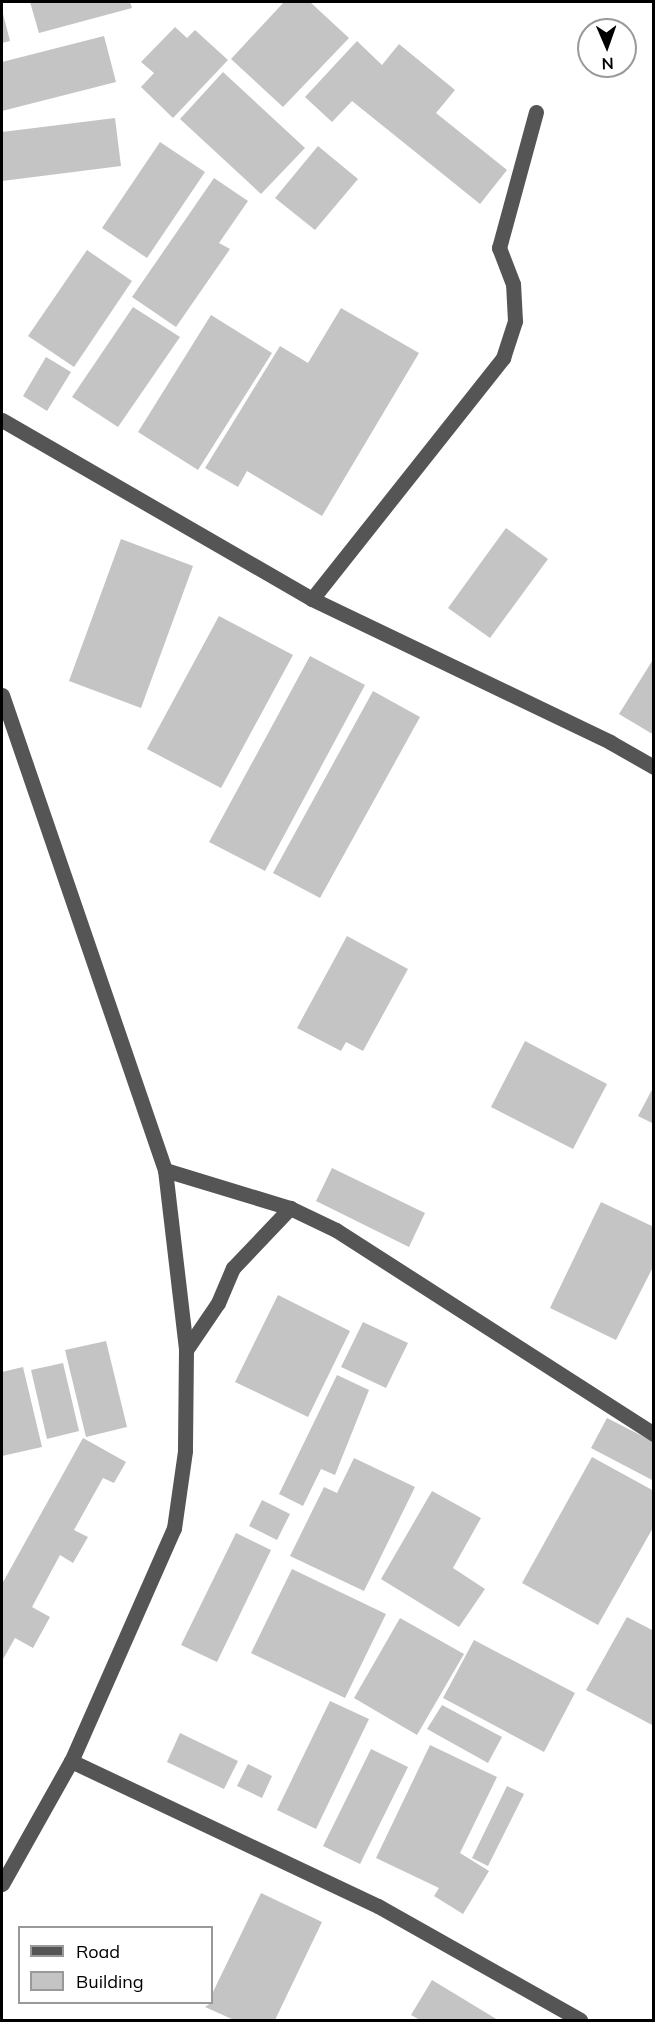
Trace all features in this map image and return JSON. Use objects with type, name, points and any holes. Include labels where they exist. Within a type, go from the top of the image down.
[{"type":"street","points":[[312,599],[503,358],[515,321],[513,284],[499,248],[536,112]]},
{"type":"street","points":[[2,420],[312,599],[610,742],[654,766]]},
{"type":"street","points":[[2,695],[165,1170],[186,1350],[185,1451],[174,1528],[71,1761],[2,1884]]},
{"type":"street","points":[[165,1170],[290,1208],[336,1230],[654,1434]]},
{"type":"street","points":[[186,1350],[218,1303],[233,1268],[290,1208]]},
{"type":"street","points":[[71,1761],[378,1906],[580,2020]]},
{"type":"building","points":[[30,2],[130,2],[132,8],[39,33]]},
{"type":"building","points":[[284,2],[310,2],[349,38],[283,107],[231,59]]},
{"type":"building","points":[[2,10],[10,41],[2,43]]},
{"type":"building","points":[[175,27],[187,38],[195,30],[228,60],[173,118],[141,87],[154,73],[141,62]]},
{"type":"building","points":[[104,36],[116,82],[2,111],[2,62]]},
{"type":"building","points":[[357,41],[382,65],[399,44],[455,90],[436,113],[507,170],[480,204],[352,101],[332,122],[305,97]]},
{"type":"building","points":[[223,72],[305,148],[261,194],[180,119]]},
{"type":"building","points":[[115,118],[121,166],[2,181],[2,132]]},
{"type":"building","points":[[160,142],[205,172],[147,258],[102,228]]},
{"type":"building","points":[[318,146],[358,179],[315,230],[275,198]]},
{"type":"building","points":[[214,178],[248,201],[219,243],[230,249],[176,327],[132,297]]},
{"type":"building","points":[[87,250],[132,281],[74,367],[28,336]]},
{"type":"building","points":[[133,307],[180,337],[118,427],[72,397]]},
{"type":"building","points":[[341,308],[419,353],[322,516],[247,471],[238,487],[205,468],[280,346],[308,363]]},
{"type":"building","points":[[211,315],[272,353],[198,470],[138,432]]},
{"type":"building","points":[[46,357],[71,372],[47,411],[23,396]]},
{"type":"building","points":[[506,528],[548,559],[490,638],[448,608]]},
{"type":"building","points":[[121,539],[193,566],[141,708],[69,681]]},
{"type":"building","points":[[219,616],[293,655],[221,788],[147,749]]},
{"type":"building","points":[[310,656],[365,685],[265,871],[209,842]]},
{"type":"building","points":[[654,658],[654,735],[619,714]]},
{"type":"building","points":[[373,691],[420,717],[320,898],[273,873]]},
{"type":"building","points":[[347,936],[408,969],[363,1051],[346,1042],[341,1051],[297,1028]]},
{"type":"building","points":[[525,1041],[607,1084],[573,1149],[491,1107]]},
{"type":"building","points":[[654,1086],[654,1124],[638,1116]]},
{"type":"building","points":[[332,1168],[425,1213],[409,1247],[316,1201]]},
{"type":"building","points":[[601,1202],[654,1227],[654,1265],[616,1340],[550,1308]]},
{"type":"building","points":[[278,1295],[350,1331],[308,1417],[235,1382]]},
{"type":"building","points":[[363,1322],[408,1343],[386,1388],[341,1367]]},
{"type":"building","points":[[106,1341],[127,1427],[86,1437],[65,1350]]},
{"type":"building","points":[[63,1363],[79,1431],[47,1439],[31,1370]]},
{"type":"building","points":[[23,1367],[42,1447],[2,1456],[2,1372]]},
{"type":"building","points":[[337,1375],[369,1390],[335,1475],[321,1469],[303,1506],[279,1494]]},
{"type":"building","points":[[607,1418],[654,1442],[654,1481],[591,1448]]},
{"type":"building","points":[[83,1438],[126,1462],[114,1483],[103,1478],[74,1530],[88,1537],[73,1563],[60,1555],[32,1607],[50,1617],[33,1648],[15,1638],[2,1661],[2,1584]]},
{"type":"building","points":[[592,1457],[654,1491],[654,1526],[598,1625],[522,1583]]},
{"type":"building","points":[[354,1458],[415,1487],[364,1591],[290,1556],[324,1487],[337,1493]]},
{"type":"building","points":[[432,1491],[481,1518],[453,1568],[485,1589],[459,1627],[381,1579]]},
{"type":"building","points":[[262,1500],[290,1514],[277,1540],[249,1526]]},
{"type":"building","points":[[236,1533],[271,1550],[217,1662],[181,1645]]},
{"type":"building","points":[[292,1569],[386,1614],[345,1698],[251,1653]]},
{"type":"building","points":[[627,1617],[654,1631],[654,1726],[586,1690]]},
{"type":"building","points":[[400,1618],[464,1654],[417,1735],[354,1698]]},
{"type":"building","points":[[474,1640],[575,1693],[544,1752],[443,1698]]},
{"type":"building","points":[[330,1701],[369,1719],[316,1829],[277,1810]]},
{"type":"building","points":[[442,1705],[502,1737],[488,1763],[427,1729]]},
{"type":"building","points":[[180,1733],[238,1761],[224,1789],[167,1762]]},
{"type":"building","points":[[430,1745],[497,1777],[460,1853],[489,1871],[463,1914],[434,1896],[439,1888],[376,1858]]},
{"type":"building","points":[[371,1749],[408,1767],[360,1864],[323,1846]]},
{"type":"building","points":[[248,1764],[272,1776],[262,1798],[237,1786]]},
{"type":"building","points":[[507,1786],[524,1794],[488,1866],[472,1858]]},
{"type":"building","points":[[261,1893],[322,1922],[275,2020],[234,2020],[205,2007],[213,2004],[213,1992]]},
{"type":"building","points":[[432,1980],[498,2020],[420,2020],[411,2015]]}]
